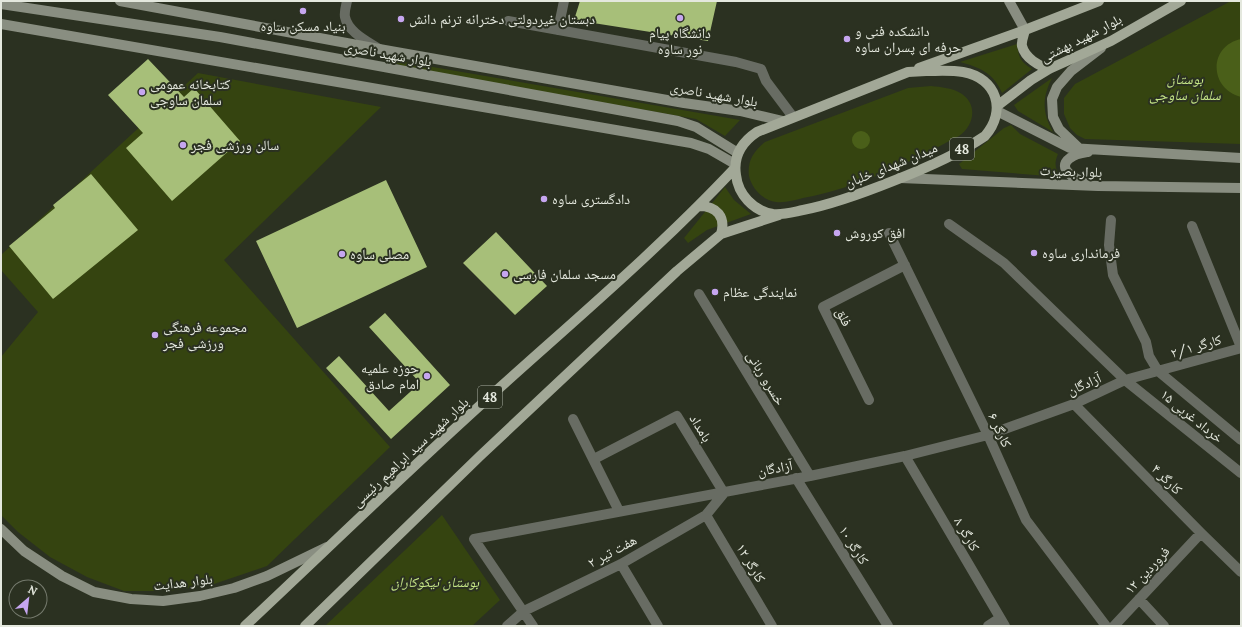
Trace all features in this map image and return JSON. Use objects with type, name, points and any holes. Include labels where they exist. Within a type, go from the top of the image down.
[{"type":"main road","name":"بلوار شهید ناصری","points":[[120,1],[379,49],[684,103],[740,111],[783,121]]},
{"type":"main road","points":[[1009,1],[1025,30],[1022,47],[1027,55],[1035,62],[1049,69]]},
{"type":"main road","name":"بلوار شهید بهشتی","points":[[908,72],[1025,30],[1099,1]]},
{"type":"main road","name":"بلوار شهید بهشتی","points":[[997,108],[1031,80],[1049,69],[1111,40],[1181,1]]},
{"type":"main road","name":"بلوار شهید ناصری","points":[[1,4],[220,37],[678,121],[696,127],[738,154]]},
{"type":"main road","points":[[1,24],[691,142],[709,149],[735,166]]},
{"type":"main road","points":[[1,28],[17,26]]},
{"type":"main road","points":[[1080,149],[1059,129],[1053,116],[1052,99],[1057,87],[1071,71],[1111,40]]},
{"type":"main road","name":"میدان شهدای خلبان","points":[[955,71],[973,75],[988,85],[994,93],[997,108],[996,120],[992,128],[985,136],[925,168],[865,192],[823,206],[782,214],[772,214],[762,211],[754,206],[740,192],[735,166],[738,154],[743,145],[753,134],[783,121],[908,72],[955,71]]},
{"type":"main road","name":"بلوار بصیرت","points":[[997,108],[1070,148],[1241,158]]},
{"type":"main road","points":[[1098,150],[1071,157],[1065,166],[1072,177],[1098,186]]},
{"type":"main road","name":"بلوار شهید سید ابراهیم رئیسی","points":[[245,626],[471,414],[649,253],[699,206],[735,166]]},
{"type":"main road","name":"بلوار بصیرت","points":[[900,178],[1098,186],[1241,188]]},
{"type":"main road","points":[[699,206],[708,206],[717,212],[723,225],[721,234]]},
{"type":"main road","name":"48","points":[[306,626],[480,456],[677,271],[721,234],[782,214]]},
{"type":"main road","name":"بلوار هدایت","points":[[1,529],[24,551],[62,576],[94,592],[131,599],[163,600],[200,596],[234,588],[267,576],[331,545]]},
{"type":"street","points":[[348,1],[345,16],[348,23],[358,35],[379,49]]},
{"type":"street","points":[[558,30],[564,1]]},
{"type":"street","points":[[508,21],[736,62],[761,69],[766,81],[793,117]]},
{"type":"street","points":[[1111,220],[1110,245],[1113,275],[1146,342],[1149,356],[1158,371]]},
{"type":"street","name":"۱۵ خرداد غربی","points":[[949,224],[1004,264],[1125,380],[1241,473]]},
{"type":"street","points":[[1192,226],[1241,348]]},
{"type":"street","name":"کارگر ۶","points":[[889,234],[988,435],[1026,520],[1106,626]]},
{"type":"street","name":"فلق","points":[[869,400],[823,307],[904,265]]},
{"type":"street","name":"خسرو ربانی","points":[[699,294],[810,476]]},
{"type":"street","name":"کارگر ۲/۱","points":[[1158,371],[1241,348]]},
{"type":"street","name":"آزادگان","points":[[524,611],[474,539],[619,511],[724,493],[905,456],[988,435],[1074,404],[1125,380],[1158,371]]},
{"type":"street","name":"۱۵ خرداد غربی","points":[[1158,371],[1241,440]]},
{"type":"street","name":"کارگر ۴","points":[[1074,404],[1200,533],[1241,572]]},
{"type":"street","name":"بامداد","points":[[594,459],[677,416],[724,493]]},
{"type":"street","points":[[573,419],[619,511]]},
{"type":"street","name":"کارگر ۸","points":[[905,456],[1002,622]]},
{"type":"street","name":"کارگر ۱۰","points":[[796,478],[888,626]]},
{"type":"street","name":"هفت تیر ۲","points":[[507,626],[524,611],[620,564],[706,515],[724,493]]},
{"type":"street","name":"کارگر ۱۲","points":[[706,515],[772,626]]},
{"type":"street","name":"۱۲ فروردین","points":[[1114,626],[1200,533]]},
{"type":"street","points":[[620,564],[658,626]]},
{"type":"street","points":[[1139,599],[1164,626]]},
{"type":"street","points":[[524,611],[534,626]]},
{"type":"street","points":[[988,626],[1002,622]]},
{"type":"green space","name":"بوستان سلمان ساوجی","points":[[1231,1],[1241,1],[1241,144],[1085,139],[1077,135],[1070,128],[1064,114],[1064,98],[1075,84]]},
{"type":"green space","points":[[1017,44],[1018,53],[1021,59],[1032,69],[1002,93],[995,80],[985,72],[960,62]]},
{"type":"green space","points":[[386,59],[740,120],[725,136],[696,119],[405,67]]},
{"type":"green space","name":"مجموعه فرهنگی ورزشی فجر","points":[[198,73],[381,107],[224,260],[390,447],[267,566],[211,585],[168,591],[124,591],[87,577],[50,557],[18,532],[1,515],[1,357],[38,312],[1,270],[1,255]]},
{"type":"green space","points":[[1052,78],[1046,92],[1045,111],[1049,125],[1053,132],[1018,111],[1014,105]]},
{"type":"green space","points":[[931,86],[955,90],[962,94],[970,104],[972,109],[971,121],[964,132],[959,136],[883,173],[844,188],[823,194],[790,201],[776,202],[767,199],[759,193],[750,181],[750,161],[765,142],[908,88]]},
{"type":"green space","points":[[1011,125],[1020,134],[1058,154],[1056,166],[1060,177],[962,169],[959,164],[1004,128]]},
{"type":"green space","points":[[725,187],[734,200],[751,214],[707,230],[688,243],[684,238]]},
{"type":"green space","name":"بوستان نیکوکاران","points":[[442,515],[500,600],[472,626],[325,626]]},
{"type":"shaded area","points":[[1241,39],[1241,97],[1230,92],[1223,86],[1218,77],[1217,68],[1218,58],[1223,50],[1230,43]]},
{"type":"shaded area","points":[[861,131],[867,134],[870,140],[867,146],[861,149],[855,146],[852,140],[855,134]]},
{"type":"building","points":[[580,1],[717,1],[708,41],[574,20]]},
{"type":"building","name":"سالن ورزشی فجر","points":[[148,59],[184,97],[194,88],[240,141],[172,201],[126,148],[143,133],[108,95]]},
{"type":"building","points":[[91,174],[138,230],[53,299],[9,246],[55,208],[53,205]]},
{"type":"building","name":"مصلی ساوه","points":[[386,180],[427,267],[297,328],[256,241]]},
{"type":"building","name":"مسجد سلمان فارسی","points":[[496,232],[547,286],[515,315],[463,263]]},
{"type":"building","name":"حوزه علمیه امام صادق","points":[[385,313],[450,385],[391,439],[326,368],[339,356],[389,411],[420,383],[369,327]]},
{"type":"place","name":"بنیاد مسکن ساوه","points":[[303,11]]},
{"type":"place","name":"دانشگاه پیام نور ساوه","points":[[680,18]]},
{"type":"place","name":"دبستان غیردولتی دخترانه ترنم دانش","points":[[401,19]]},
{"type":"place","name":"دانشکده فنی و حرفه ای پسران ساوه","points":[[847,39]]},
{"type":"place","name":"کتابخانه عمومی سلمان ساوجی","points":[[142,92]]},
{"type":"place","name":"سالن ورزشی فجر","points":[[183,145]]},
{"type":"place","name":"دادگستری ساوه","points":[[544,199]]},
{"type":"place","name":"افق کوروش","points":[[837,233]]},
{"type":"place","name":"فرمانداری ساوه","points":[[1034,253]]},
{"type":"place","name":"مصلی ساوه","points":[[342,254]]},
{"type":"place","name":"مسجد سلمان فارسی","points":[[505,274]]},
{"type":"place","name":"نمایندگی عظام","points":[[715,292]]},
{"type":"place","name":"مجموعه فرهنگی ورزشی فجر","points":[[155,335]]},
{"type":"place","name":"حوزه علمیه امام صادق","points":[[427,376]]}]
